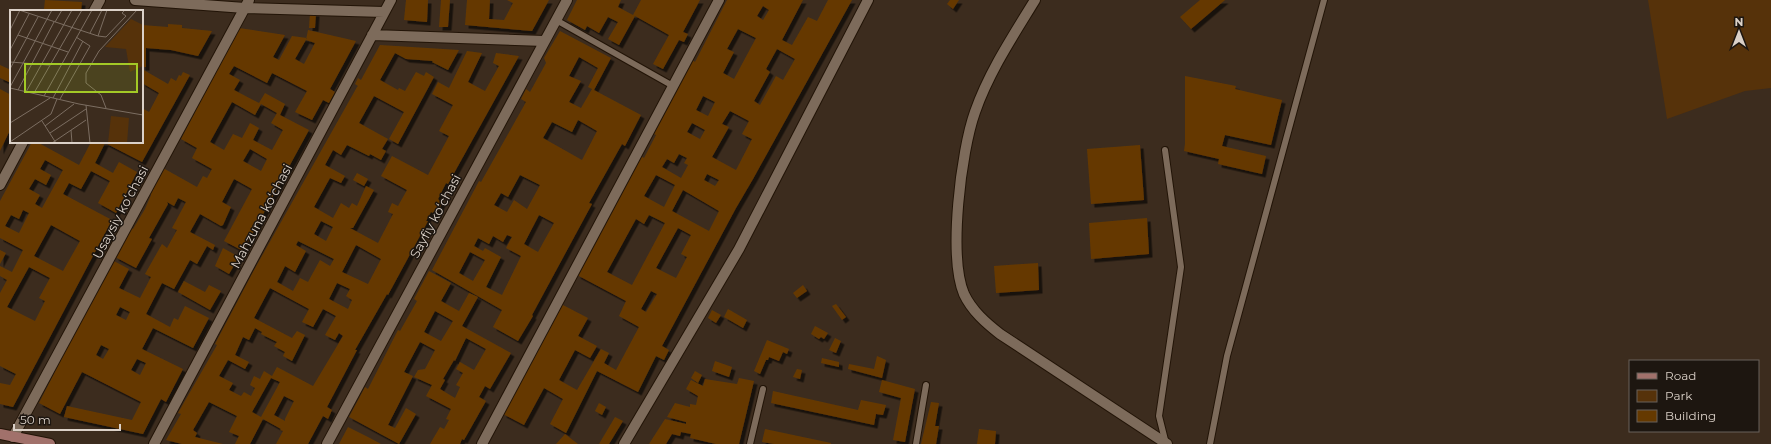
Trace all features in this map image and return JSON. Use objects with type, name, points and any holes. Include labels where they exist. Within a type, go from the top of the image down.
[{"type":"main road","points":[[0,434],[50,444]]},
{"type":"street","points":[[95,10],[100,0]]},
{"type":"street","points":[[135,0],[247,4],[384,12]]},
{"type":"street","name":"Mahzuna koʻchasi","points":[[154,444],[391,0]]},
{"type":"street","name":"Sayfiy koʻchasi","points":[[327,444],[567,0]]},
{"type":"street","points":[[482,444],[719,0]]},
{"type":"street","points":[[624,444],[740,249],[868,0]]},
{"type":"street","points":[[1035,0],[1002,55],[987,86],[968,136],[960,185],[957,235],[958,262],[964,294],[983,321],[1000,334],[1166,444]]},
{"type":"street","name":"Usaysiy koʻchasi","points":[[14,437],[247,4]]},
{"type":"street","points":[[372,35],[544,42]]},
{"type":"street","points":[[0,185],[22,143]]},
{"type":"lane","points":[[1210,444],[1227,356],[1324,0]]},
{"type":"lane","points":[[556,20],[673,86]]},
{"type":"lane","points":[[1164,150],[1181,267],[1159,416],[1166,444]]},
{"type":"lane","points":[[916,444],[926,385]]},
{"type":"lane","points":[[750,444],[762,389]]},
{"type":"green space","points":[[1648,0],[1771,0],[1771,88],[1745,91],[1667,119]]},
{"type":"building","points":[[45,0],[82,2],[81,10],[44,9]]},
{"type":"building","points":[[406,0],[428,0],[427,22],[404,20]]},
{"type":"building","points":[[441,0],[450,0],[448,27],[439,27]]},
{"type":"building","points":[[467,0],[490,0],[489,19],[504,20],[513,3],[507,0],[549,0],[532,31],[465,25]]},
{"type":"building","points":[[577,0],[621,0],[618,7],[633,15],[641,0],[700,0],[683,32],[688,34],[684,42],[679,40],[663,69],[653,64],[669,35],[635,16],[619,45],[608,39],[618,22],[608,17],[599,33],[587,26],[585,30],[567,20]]},
{"type":"building","points":[[727,0],[803,0],[782,40],[792,45],[808,17],[817,21],[828,0],[852,0],[736,208],[662,346],[669,350],[664,360],[656,356],[638,392],[597,371],[566,433],[550,424],[563,399],[544,388],[524,425],[503,414],[559,303],[588,318],[578,336],[597,346],[590,358],[575,350],[559,380],[577,390],[601,349],[609,353],[604,363],[616,370],[639,327],[619,316],[626,301],[577,275],[641,156],[644,158],[656,135],[654,134],[673,98],[671,96],[691,59],[695,62]],"holes":[[[763,6],[769,10],[763,20],[757,16]],[[738,29],[756,38],[734,79],[723,73],[734,52],[727,49]],[[777,49],[795,59],[783,80],[776,76],[760,105],[754,101],[770,72],[766,69]],[[703,96],[715,102],[708,116],[696,110]],[[730,111],[749,121],[742,134],[752,139],[736,170],[712,157],[729,127],[722,124]],[[692,123],[705,130],[700,139],[687,132]],[[679,154],[687,158],[684,163],[688,165],[681,178],[662,167],[667,159],[674,163]],[[707,174],[719,180],[715,186],[704,180]],[[656,175],[675,185],[664,207],[644,196]],[[683,190],[719,211],[709,231],[672,211]],[[649,215],[665,223],[632,285],[607,272],[636,219],[644,224]],[[678,228],[691,235],[681,254],[687,257],[676,278],[656,268]],[[651,291],[657,294],[646,312],[641,309]]]},
{"type":"building","points":[[950,0],[959,0],[953,9],[947,4]]},
{"type":"building","points":[[1200,0],[1225,0],[1191,29],[1180,17]]},
{"type":"building","points":[[310,13],[316,13],[315,28],[309,28]]},
{"type":"building","points":[[168,24],[182,25],[182,28],[212,31],[198,56],[171,50],[146,48],[146,67],[143,67],[143,25],[168,27]]},
{"type":"building","points":[[239,28],[285,35],[273,57],[279,60],[292,36],[306,38],[308,30],[356,41],[330,89],[335,92],[329,103],[323,100],[312,120],[295,112],[307,91],[272,73],[267,83],[234,66],[229,74],[240,80],[234,90],[259,103],[265,93],[285,104],[280,115],[309,130],[243,251],[224,241],[252,189],[234,179],[222,202],[231,207],[223,225],[221,226],[200,214],[190,232],[215,245],[213,250],[207,246],[197,264],[190,260],[174,289],[162,283],[146,314],[170,327],[174,318],[178,320],[185,306],[209,318],[193,348],[153,328],[142,349],[183,369],[166,402],[161,399],[143,434],[64,417],[67,406],[132,420],[141,402],[82,372],[60,414],[39,403],[112,260],[129,269],[119,288],[140,298],[151,277],[145,274],[162,244],[167,248],[177,230],[172,228],[186,202],[178,198],[174,206],[167,202],[168,204],[149,238],[152,239],[136,268],[115,257],[131,228],[133,229],[145,209],[151,195],[149,194],[163,168],[197,187],[203,176],[207,178],[212,169],[192,158],[197,148],[181,139]],"holes":[[[306,40],[315,43],[304,64],[295,59]],[[232,102],[255,115],[261,104],[277,113],[271,123],[283,130],[272,150],[253,140],[259,128],[250,123],[242,138],[233,134],[224,150],[210,142]],[[250,149],[267,159],[261,171],[243,161]],[[120,307],[130,312],[126,320],[116,315]],[[101,345],[109,349],[103,359],[96,355]],[[137,359],[146,363],[140,375],[131,370]]]},
{"type":"building","points":[[560,31],[611,58],[594,90],[641,115],[625,146],[622,144],[589,203],[592,204],[532,315],[533,316],[518,341],[493,327],[502,310],[432,270],[479,181],[481,182],[526,102],[521,99],[526,89],[530,92],[546,63],[544,58]],"holes":[[[579,57],[598,68],[588,87],[592,89],[581,108],[569,102],[581,81],[569,76]],[[578,120],[597,131],[582,160],[543,138],[552,122],[572,132]],[[520,175],[540,185],[527,209],[514,200],[507,212],[494,205],[501,193],[508,197]],[[539,215],[554,223],[538,252],[524,244]],[[507,235],[512,237],[506,248],[521,256],[502,295],[486,287],[501,257],[485,248],[483,251],[474,246],[478,238],[489,244],[493,236],[503,242]],[[470,252],[485,260],[473,281],[459,273]]]},
{"type":"building","points":[[380,45],[459,50],[448,70],[432,62],[433,61],[406,59],[395,53],[380,80],[398,90],[399,88],[405,91],[416,72],[424,76],[426,72],[434,77],[398,144],[389,139],[404,112],[374,96],[359,123],[388,139],[382,149],[386,151],[381,160],[347,145],[341,155],[333,150],[325,165],[345,176],[341,183],[330,178],[314,207],[333,218],[341,203],[349,208],[352,203],[357,206],[366,186],[374,190],[353,228],[350,228],[378,243],[393,214],[388,212],[392,203],[398,206],[407,190],[381,176],[392,156],[428,175],[449,136],[439,131],[453,105],[432,94],[438,82],[449,88],[467,51],[482,53],[468,82],[485,91],[499,66],[493,63],[496,53],[519,56],[448,184],[446,183],[438,199],[442,203],[437,213],[434,211],[433,213],[431,212],[426,221],[428,221],[388,295],[387,294],[355,350],[357,350],[327,407],[332,410],[328,419],[323,416],[308,444],[276,444],[283,431],[263,419],[250,444],[235,444],[239,436],[229,432],[237,416],[209,402],[193,430],[197,433],[195,437],[223,444],[182,444],[166,440],[181,414],[178,413],[217,345],[215,344],[254,270],[358,86],[355,84],[358,78],[361,80]],"holes":[[[321,221],[333,227],[326,241],[314,234]],[[298,241],[334,259],[330,266],[320,260],[308,282],[300,278],[293,291],[277,282],[285,266],[295,272],[306,251],[296,245]],[[356,245],[381,259],[368,284],[342,272]],[[337,283],[350,289],[346,296],[352,300],[348,309],[329,299]],[[270,288],[309,309],[302,322],[313,327],[323,309],[336,316],[325,335],[335,340],[339,333],[343,336],[313,386],[277,367],[272,376],[264,371],[260,379],[254,376],[250,385],[255,388],[251,396],[244,392],[241,396],[229,390],[233,383],[219,376],[228,360],[245,369],[249,362],[235,355],[243,337],[249,340],[255,328],[262,332],[261,334],[277,342],[274,346],[285,352],[283,356],[292,361],[305,335],[297,331],[292,338],[254,318]],[[271,378],[280,382],[261,417],[252,412]],[[284,396],[294,401],[285,421],[274,415]]]},
{"type":"building","points":[[0,65],[10,70],[10,83],[0,78]]},
{"type":"building","points":[[143,70],[168,84],[171,78],[176,81],[179,75],[181,76],[183,72],[190,75],[142,162],[105,143],[143,143],[143,109],[149,112],[159,93],[143,84]]},
{"type":"building","points":[[1185,76],[1236,86],[1235,89],[1282,100],[1271,145],[1225,135],[1222,146],[1266,156],[1262,174],[1218,164],[1219,159],[1184,151]]},
{"type":"building","points":[[0,89],[10,94],[10,130],[0,151]]},
{"type":"building","points":[[31,143],[39,143],[79,165],[90,144],[88,143],[105,143],[95,163],[113,173],[119,162],[137,172],[116,213],[98,203],[110,181],[91,171],[81,189],[69,183],[63,194],[112,220],[13,407],[0,404],[0,383],[10,385],[16,374],[0,366],[0,293],[7,280],[0,276],[0,266],[12,272],[23,250],[0,238],[0,201]],"holes":[[[45,160],[63,170],[42,208],[35,204],[40,195],[29,189],[35,179],[46,185],[51,175],[40,169]],[[23,210],[29,213],[19,233],[5,226],[11,215],[19,219]],[[51,225],[80,241],[63,271],[34,256]],[[29,267],[50,278],[39,298],[45,301],[35,321],[7,307]]]},
{"type":"building","points":[[1140,145],[1144,200],[1091,204],[1087,149]]},
{"type":"building","points":[[357,173],[368,179],[364,186],[353,180]]},
{"type":"building","points":[[1147,218],[1149,254],[1091,259],[1089,223]]},
{"type":"building","points":[[223,248],[239,257],[229,274],[215,266]]},
{"type":"building","points":[[0,250],[6,253],[0,264]]},
{"type":"building","points":[[1038,263],[1039,290],[996,293],[994,266]]},
{"type":"building","points":[[429,271],[451,283],[441,301],[459,311],[469,293],[478,297],[462,326],[511,353],[490,389],[485,386],[479,397],[486,401],[464,440],[462,439],[460,444],[430,444],[440,427],[444,429],[449,420],[446,419],[451,409],[426,396],[432,385],[414,377],[418,370],[425,369],[435,350],[420,342],[404,372],[413,376],[388,425],[395,428],[406,408],[416,414],[399,444],[349,417],[365,387],[368,389],[398,330],[400,331],[417,301],[414,299]],"holes":[[[435,311],[453,321],[441,341],[424,332]],[[466,338],[486,349],[474,370],[460,362],[456,369],[463,373],[456,385],[460,387],[455,398],[440,389],[445,380],[443,379],[454,360],[455,361]]]},
{"type":"building","points":[[184,281],[205,292],[209,285],[221,291],[210,310],[178,292]]},
{"type":"building","points":[[803,285],[807,291],[797,298],[793,293]]},
{"type":"building","points":[[836,304],[846,317],[842,320],[832,306]]},
{"type":"building","points":[[728,309],[747,320],[743,328],[724,317]]},
{"type":"building","points":[[712,310],[721,315],[716,323],[708,318]]},
{"type":"building","points":[[815,326],[828,333],[824,339],[821,337],[819,339],[811,334]]},
{"type":"building","points":[[835,338],[841,341],[836,353],[829,350]]},
{"type":"building","points":[[767,340],[789,349],[787,354],[783,352],[779,361],[769,357],[768,360],[766,360],[760,374],[754,371]]},
{"type":"building","points":[[877,356],[886,360],[882,378],[848,369],[849,364],[874,369]]},
{"type":"building","points":[[822,358],[839,362],[839,367],[821,363]]},
{"type":"building","points":[[715,361],[732,367],[729,377],[712,371]]},
{"type":"building","points":[[797,369],[802,370],[800,379],[793,377]]},
{"type":"building","points":[[695,371],[702,375],[698,383],[691,378]]},
{"type":"building","points":[[739,378],[754,381],[739,444],[716,444],[690,438],[691,434],[681,432],[680,436],[672,434],[666,444],[649,444],[665,419],[686,424],[686,422],[667,417],[675,403],[690,407],[690,404],[696,405],[698,396],[686,389],[691,380],[703,386],[705,379],[737,384]]},
{"type":"building","points":[[882,380],[915,389],[905,442],[893,440],[901,398],[879,392]]},
{"type":"building","points":[[773,391],[858,410],[861,400],[886,405],[883,415],[876,414],[874,425],[771,403]]},
{"type":"building","points":[[931,402],[939,403],[935,426],[939,426],[936,444],[921,444]]},
{"type":"building","points":[[599,403],[606,407],[602,415],[595,411]]},
{"type":"building","points":[[615,417],[623,421],[609,444],[599,444]]},
{"type":"building","points":[[348,427],[368,437],[381,444],[339,444]]},
{"type":"building","points":[[765,429],[831,444],[774,444],[762,442]]},
{"type":"building","points":[[979,429],[996,431],[995,444],[977,444]]},
{"type":"building","points":[[565,434],[578,444],[556,444]]}]
